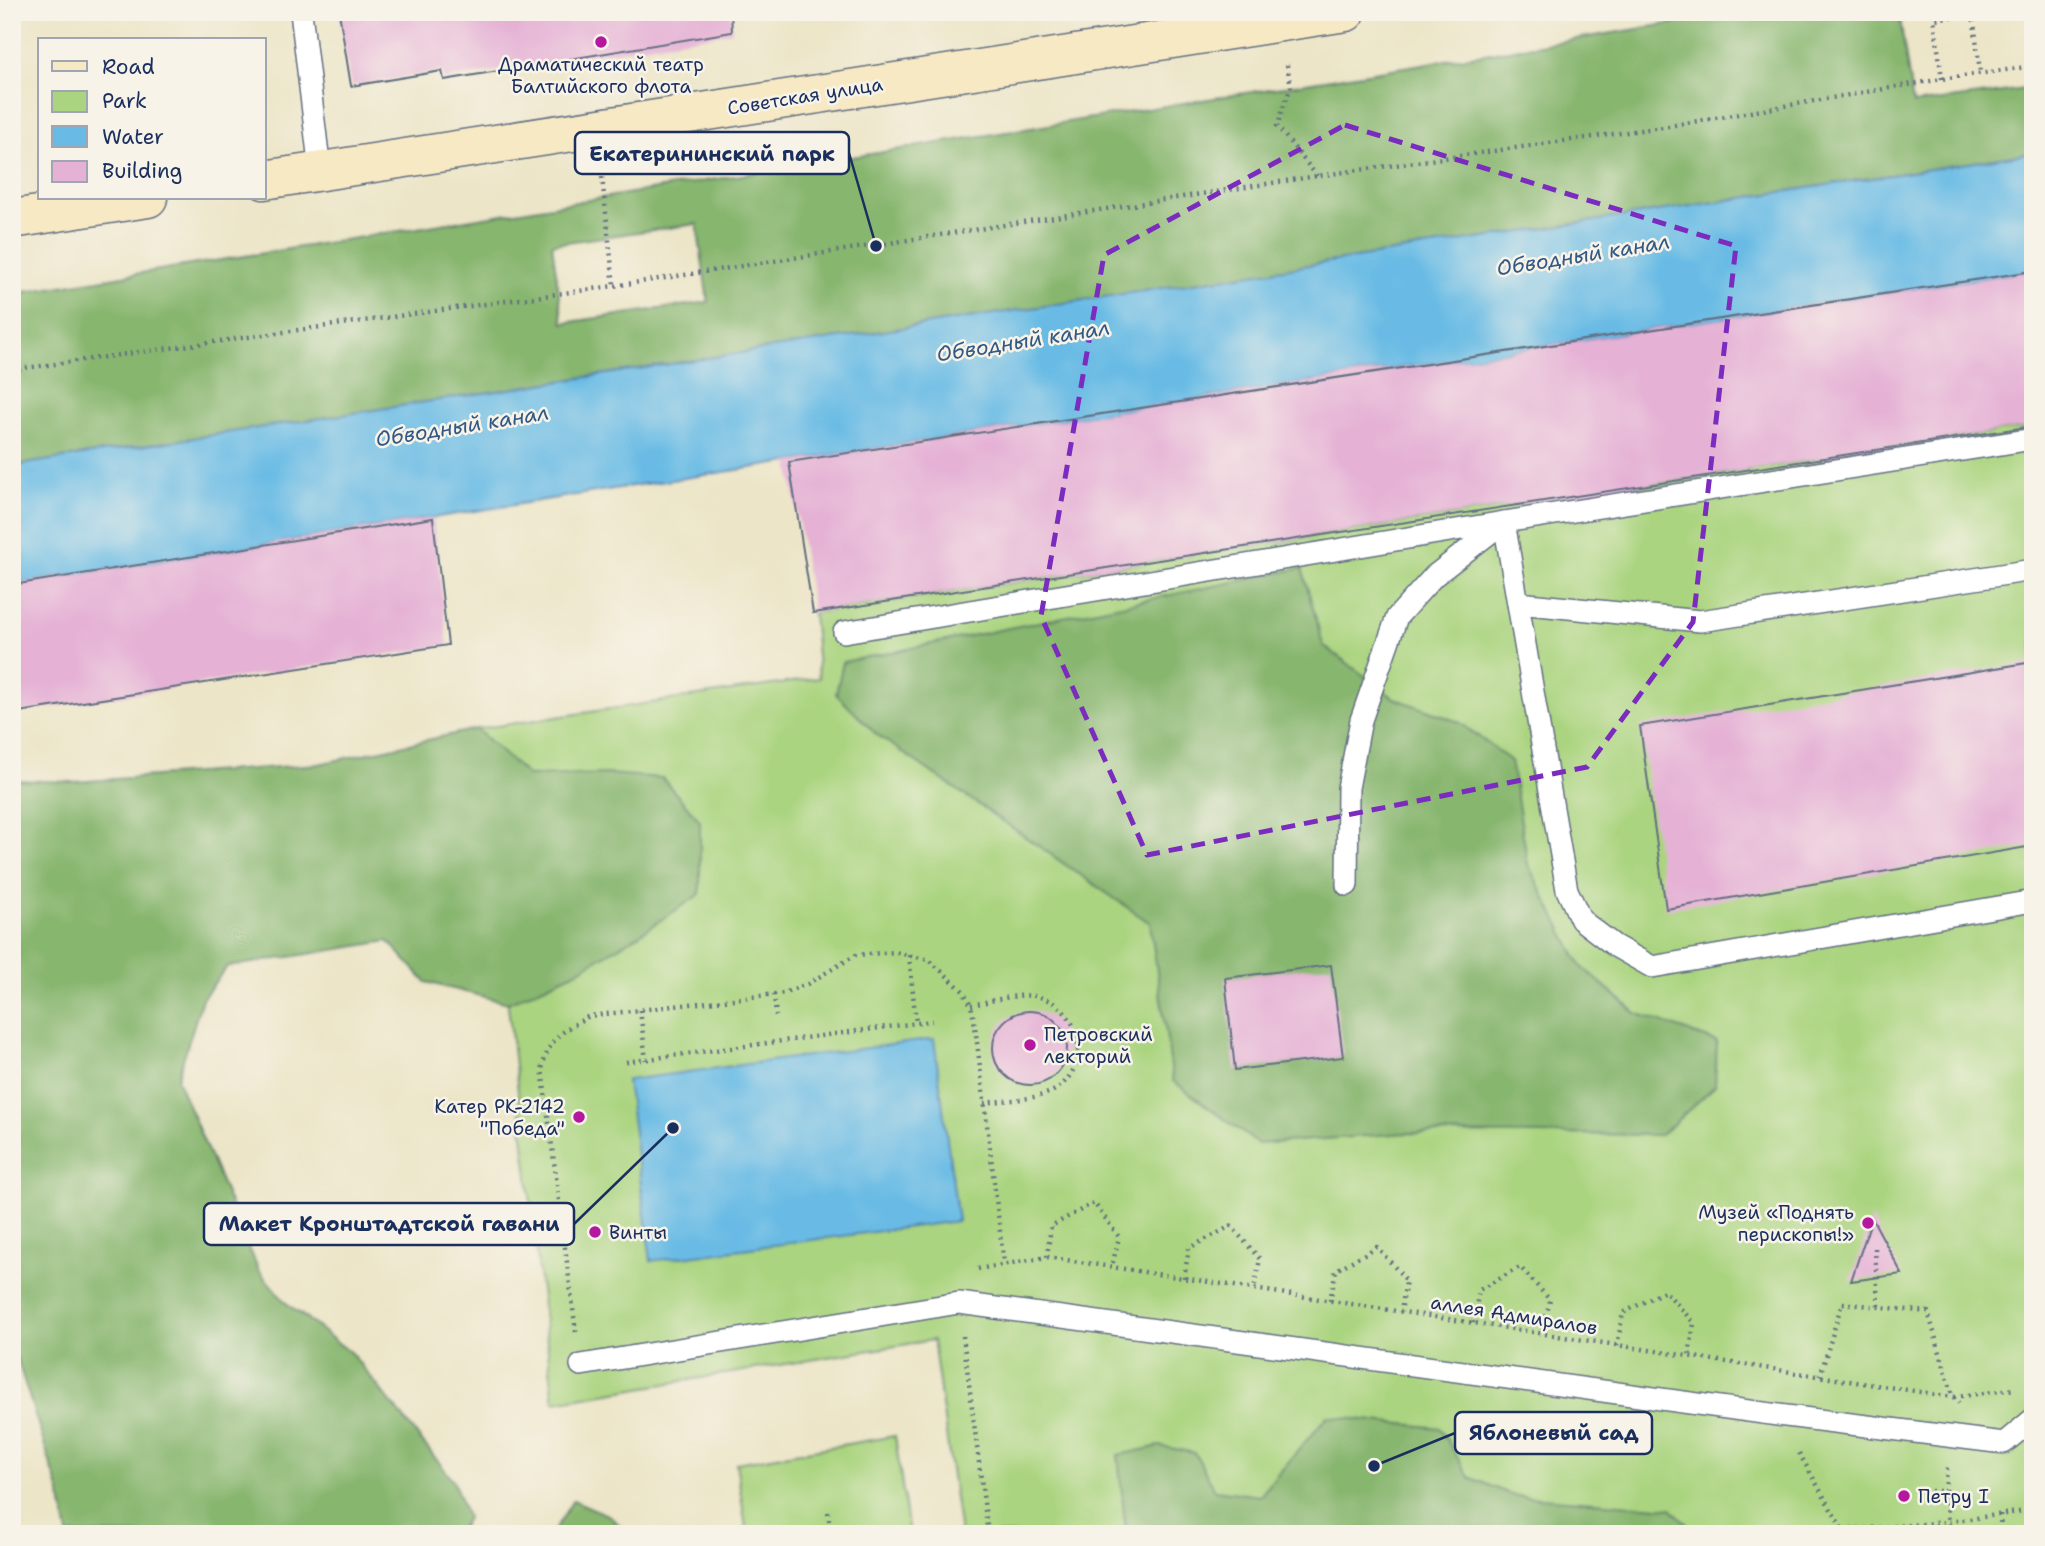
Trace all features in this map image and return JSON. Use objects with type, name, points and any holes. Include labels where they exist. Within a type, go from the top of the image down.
[{"type":"street","name":"Советская улица","points":[[266,180],[1346,12]]},
{"type":"street","points":[[12,219],[135,200]]},
{"type":"lane","points":[[302,12],[320,171]]},
{"type":"lane","points":[[844,632],[1504,522],[2033,439]]},
{"type":"lane","points":[[1504,522],[1567,890],[1581,919],[1615,946],[1652,967],[2033,901]]},
{"type":"lane","points":[[1347,886],[1348,788],[1361,720],[1397,617],[1434,576],[1504,522]]},
{"type":"lane","points":[[1518,603],[1700,621],[2033,570]]},
{"type":"lane","points":[[581,1365],[959,1303],[1778,1415],[2004,1443],[2033,1419]]},
{"type":"path","points":[[1942,79],[1934,19],[1973,13],[1980,72]]},
{"type":"path","points":[[1287,65],[1291,86],[1278,126],[1317,176]]},
{"type":"path","points":[[12,370],[614,286],[1317,176],[1662,127],[1980,72],[2033,66]]},
{"type":"path","points":[[602,177],[614,286]]},
{"type":"path","points":[[577,1337],[541,1069],[546,1049],[563,1032],[589,1017],[784,993],[807,984],[856,956],[895,952],[929,960],[962,991],[971,1005],[1004,1264]]},
{"type":"path","points":[[909,955],[916,1023]]},
{"type":"path","points":[[774,994],[776,1016]]},
{"type":"path","points":[[971,1005],[1035,996],[1053,1004],[1069,1017],[1077,1033],[1080,1052],[1071,1072],[1058,1088],[1042,1095],[984,1103]]},
{"type":"path","points":[[640,1010],[646,1060]]},
{"type":"path","points":[[626,1062],[932,1021]]},
{"type":"path","points":[[1047,1257],[1051,1226],[1094,1203],[1119,1237],[1112,1266]]},
{"type":"path","points":[[1185,1278],[1189,1248],[1231,1226],[1260,1259],[1254,1289]]},
{"type":"path","points":[[1330,1301],[1336,1270],[1377,1247],[1406,1280],[1401,1312]]},
{"type":"path","points":[[1875,1248],[1878,1307]]},
{"type":"path","name":"аллея Адмиралов","points":[[959,1303],[955,1273],[1047,1257],[1953,1397],[2020,1388]]},
{"type":"path","points":[[1473,1323],[1479,1290],[1520,1267],[1550,1300],[1542,1334]]},
{"type":"path","points":[[1617,1346],[1623,1313],[1665,1291],[1693,1323],[1689,1357]]},
{"type":"path","points":[[959,1303],[988,1534]]},
{"type":"path","points":[[1820,1376],[1842,1303],[1928,1312],[1953,1397],[1945,1491],[1949,1534]]},
{"type":"path","points":[[1953,1397],[2004,1443]]},
{"type":"path","points":[[1917,1491],[1945,1491]]},
{"type":"path","points":[[1843,1530],[2033,1510]]},
{"type":"path","points":[[828,1512],[831,1534]]},
{"type":"path","points":[[2000,1514],[2001,1534]]},
{"type":"highlighted area","points":[[1345,125],[1736,246],[1693,622],[1587,767],[1147,855],[1041,616],[1104,255]]},
{"type":"green space","points":[[1742,12],[1899,12],[1913,104],[2033,88],[2033,153],[12,466],[12,294]],"holes":[[[697,224],[708,302],[563,323],[552,244]]]},
{"type":"green space","points":[[2033,426],[2033,1534],[960,1534],[933,1340],[554,1402],[476,729],[819,678],[813,613]]},
{"type":"green space","points":[[1302,568],[1323,645],[1394,698],[1459,722],[1511,761],[1528,865],[1581,966],[1636,1013],[1717,1042],[1715,1086],[1661,1135],[1406,1133],[1258,1144],[1173,1081],[1150,923],[876,734],[836,694],[843,662]]},
{"type":"green space","points":[[476,729],[528,776],[609,774],[662,778],[700,821],[700,894],[637,936],[574,973],[508,1003],[426,982],[388,941],[227,967],[202,999],[177,1079],[259,1271],[285,1302],[351,1353],[453,1480],[467,1518],[458,1534],[68,1534],[60,1493],[12,1343],[12,780],[74,782],[319,764]]},
{"type":"green space","points":[[1327,1416],[1440,1428],[1469,1477],[1514,1496],[1671,1508],[1697,1534],[1126,1534],[1118,1455],[1160,1446],[1195,1453],[1215,1490],[1260,1496]]},
{"type":"green space","points":[[895,1436],[909,1534],[747,1534],[736,1463]]},
{"type":"green space","points":[[573,1500],[610,1516],[629,1534],[552,1534]]},
{"type":"water","name":"Обводный канал","points":[[2033,153],[2033,271],[626,487],[12,585],[12,466]]},
{"type":"water","points":[[934,1039],[958,1221],[651,1261],[627,1080]]},
{"type":"building","points":[[339,12],[731,12],[732,32],[444,80],[442,71],[351,86]]},
{"type":"building","points":[[2033,271],[2033,426],[813,613],[789,462]]},
{"type":"building","points":[[433,518],[448,645],[12,713],[12,585]]},
{"type":"building","points":[[2033,662],[2033,846],[1666,909],[1640,726]]},
{"type":"building","points":[[1331,965],[1343,1057],[1235,1070],[1225,978]]},
{"type":"building","name":"Петровский лекторий","points":[[1023,1011],[1037,1011],[1051,1017],[1061,1027],[1067,1048],[1065,1062],[1051,1079],[1037,1085],[1023,1085],[1009,1079],[999,1069],[993,1055],[993,1041],[999,1027],[1009,1017]]},
{"type":"building","points":[[1872,1218],[1902,1274],[1851,1281]]},
{"type":"place","name":"Драматический театр Балтийского флота","points":[[601,42]]},
{"type":"place","name":"Екатерининский парк","points":[[876,246]]},
{"type":"place","name":"Петровский лекторий","points":[[1030,1045]]},
{"type":"place","name":"Катер РК-2142 \"Победа\"","points":[[579,1117]]},
{"type":"place","name":"Макет Кронштадтской гавани","points":[[673,1128]]},
{"type":"place","name":"Музей «Поднять перископы!»","points":[[1868,1223]]},
{"type":"place","name":"Винты","points":[[595,1232]]},
{"type":"place","name":"Яблоневый сад","points":[[1374,1466]]},
{"type":"place","name":"Петру I","points":[[1904,1496]]}]
